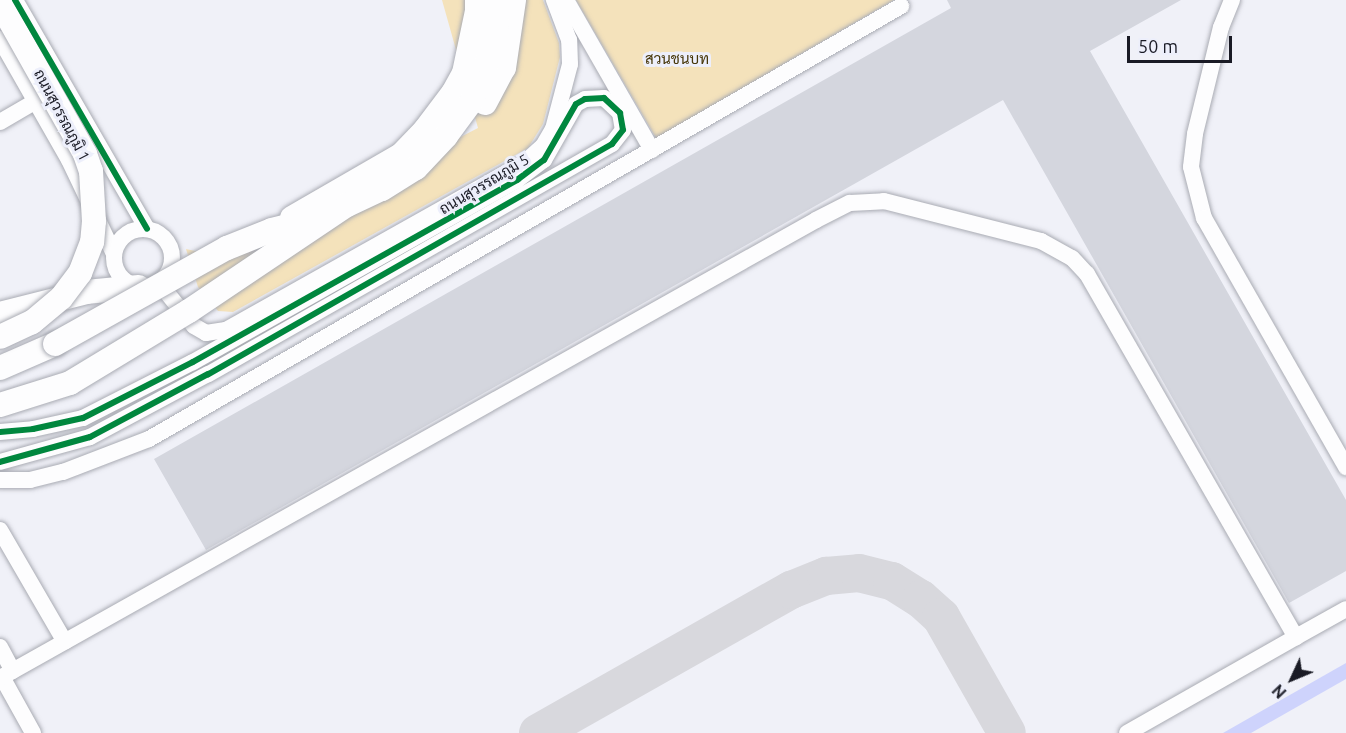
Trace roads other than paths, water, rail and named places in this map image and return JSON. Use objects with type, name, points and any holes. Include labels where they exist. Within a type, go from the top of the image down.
[{"type":"highway","points":[[0,405],[70,383],[189,311],[347,205],[405,159],[444,114],[457,81],[463,58],[467,0]]},
{"type":"highway","points":[[272,230],[402,154],[424,130],[453,93],[464,73],[477,11],[477,0]]},
{"type":"highway","points":[[347,205],[406,175],[446,136],[471,102],[487,62],[496,24],[495,0]]},
{"type":"highway","points":[[0,368],[55,344],[227,248],[272,230],[347,212],[406,185],[426,170],[475,118],[490,94],[504,68],[514,0]]},
{"type":"highway","name":"ถนนสุวรรณภูมิ 1","points":[[0,3],[85,154],[91,171],[94,221],[92,242],[80,273],[61,298],[32,322],[0,337]]},
{"type":"highway","points":[[0,314],[86,292],[149,285]]},
{"type":"street","points":[[15,0],[147,229]]},
{"type":"street","name":"ถนนสุวรรณภูมิ 5","points":[[0,39],[78,178],[114,254],[114,263],[123,280],[149,285],[194,326],[207,333],[226,330],[524,163],[543,146],[552,129],[570,64],[569,40],[554,0]]},
{"type":"street","name":"ถนนสุวรรณภูมิ 5","points":[[566,0],[652,150]]},
{"type":"street","points":[[1232,0],[1221,27],[1195,134],[1191,167],[1204,218],[1346,467]]},
{"type":"street","points":[[0,480],[30,480],[63,472],[139,444],[901,6]]},
{"type":"street","points":[[9,54],[37,39]]},
{"type":"street","name":"ถนนสุวรรณภูมิ 5","points":[[0,462],[90,437],[612,144],[624,130],[620,113],[620,95]]},
{"type":"street","name":"ถนนสุวรรณภูมิ 5","points":[[0,432],[33,429],[83,418],[194,362],[517,180],[544,160],[576,104],[585,99],[604,98],[620,113],[637,124]]},
{"type":"street","points":[[0,122],[36,101]]},
{"type":"street","points":[[78,178],[90,180],[97,177],[105,171],[109,162]]},
{"type":"street","points":[[5,675],[816,220],[850,204],[884,201],[1041,241],[1072,258],[1087,274],[1296,637]]},
{"type":"street","points":[[501,207],[514,230]]},
{"type":"street","points":[[114,254],[122,238],[138,229],[157,232],[171,247],[171,267],[149,285]]},
{"type":"street","points":[[0,531],[65,642]]},
{"type":"street","points":[[1127,733],[1346,609]]},
{"type":"street","points":[[0,647],[5,675],[33,733]]},
{"type":"water","points":[[1346,663],[1346,679],[1251,733],[1223,733]]},
{"type":"park label","name":"สวนชนบท","points":[[677,59]]}]
